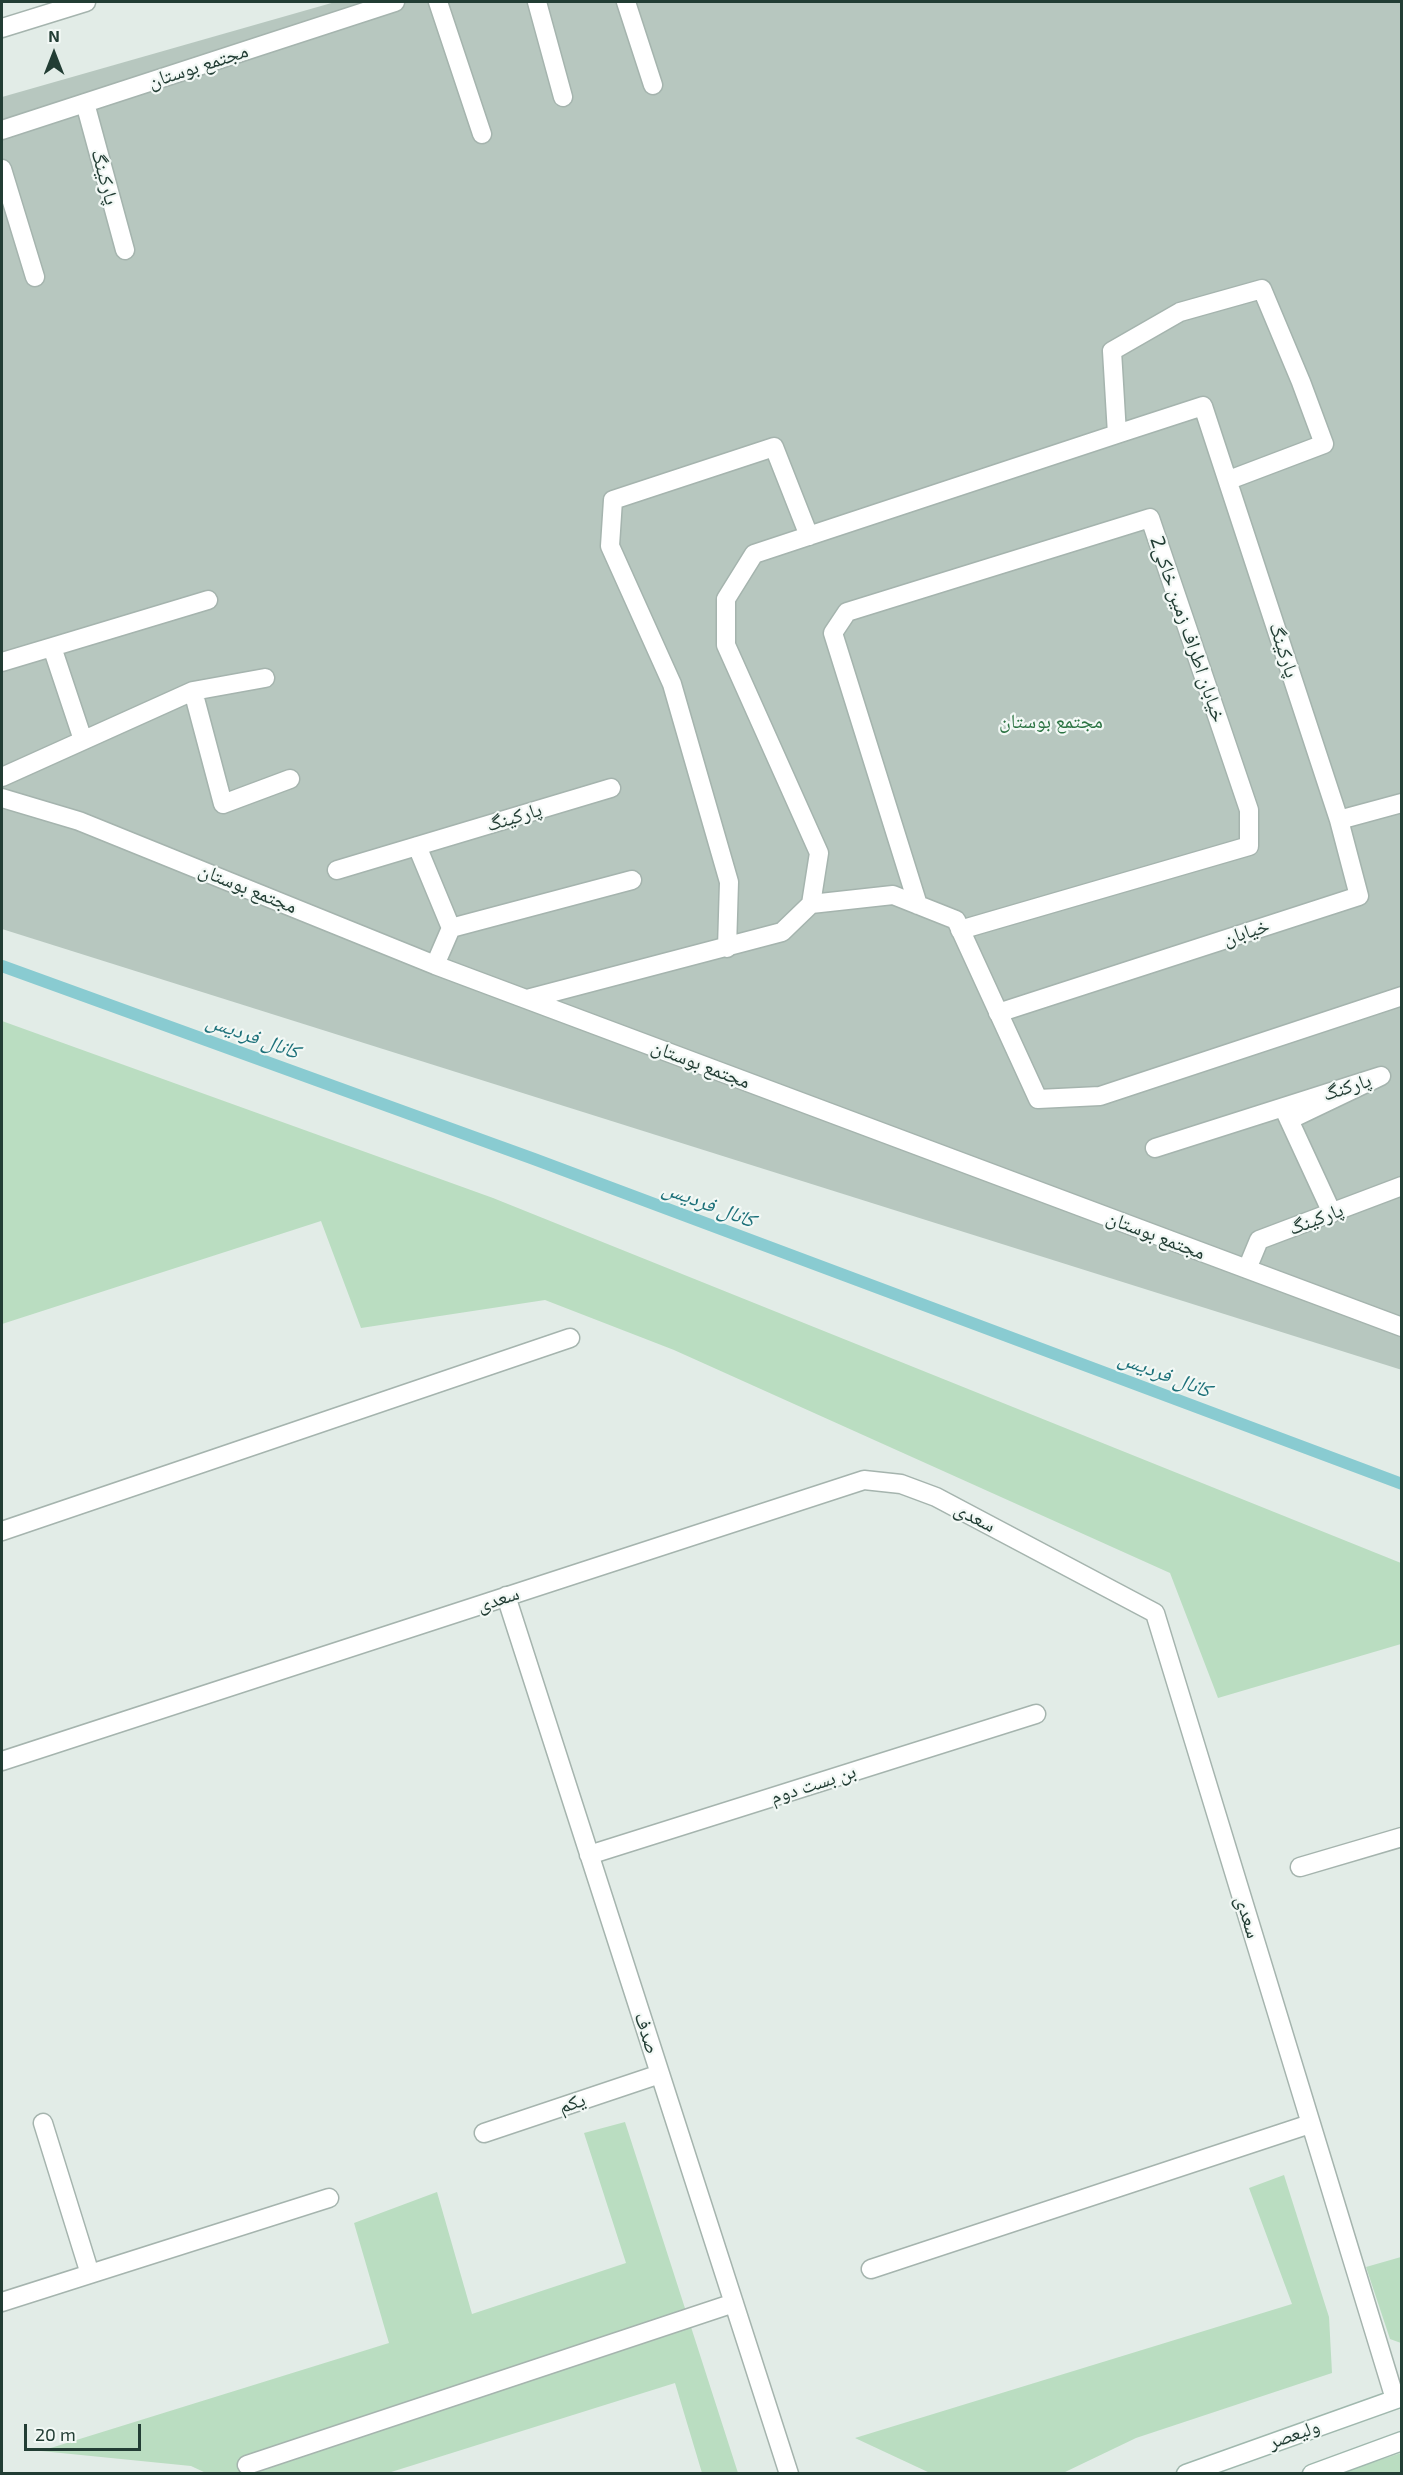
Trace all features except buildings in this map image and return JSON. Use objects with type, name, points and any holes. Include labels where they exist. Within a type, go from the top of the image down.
[{"type":"street","points":[[2,28],[86,2]]},
{"type":"street","name":"مجتمع بوستان","points":[[2,130],[395,2]]},
{"type":"street","points":[[438,2],[482,134]]},
{"type":"street","points":[[537,2],[563,97]]},
{"type":"street","points":[[626,2],[653,84]]},
{"type":"street","name":"پارکینگ","points":[[85,103],[125,250]]},
{"type":"street","points":[[2,169],[35,277]]},
{"type":"street","points":[[527,999],[783,932],[811,904],[819,853],[726,645],[726,599],[754,554],[1117,434],[1112,351],[1180,312],[1262,289],[1324,444],[1229,480]]},
{"type":"street","name":"پارکینگ","points":[[1117,434],[1203,406],[1339,820]]},
{"type":"street","points":[[726,948],[729,882],[672,684],[610,546],[613,500],[774,447],[809,536]]},
{"type":"street","name":"خیابان اطراف زمین خاکی2","points":[[918,905],[833,633],[847,612],[1150,518],[1249,810],[1249,846],[960,930]]},
{"type":"street","points":[[2,662],[208,600]]},
{"type":"street","points":[[52,646],[83,740]]},
{"type":"street","points":[[2,777],[193,691],[265,678]]},
{"type":"street","points":[[193,691],[223,804],[290,779]]},
{"type":"street","name":"پارکینگ","points":[[337,870],[611,788]]},
{"type":"street","name":"مجتمع بوستان","points":[[2,798],[79,821],[527,999],[1247,1269],[1401,1323]]},
{"type":"street","points":[[1339,820],[1401,803]]},
{"type":"street","name":"خیابان","points":[[998,1013],[1359,896],[1339,820]]},
{"type":"street","points":[[417,846],[451,928],[435,964]]},
{"type":"street","points":[[451,928],[632,880]]},
{"type":"street","points":[[811,904],[893,895],[956,921],[1038,1099],[1100,1096],[1401,996]]},
{"type":"street","points":[[1155,1148],[1286,1114],[1332,1212]]},
{"type":"street","name":"پارکینگ","points":[[1247,1269],[1259,1240],[1401,1186]]},
{"type":"street","points":[[2,1531],[570,1338]]},
{"type":"street","name":"سعدی","points":[[2,1761],[864,1480],[901,1484],[936,1497],[1155,1613],[1310,2124],[1398,2398]]},
{"type":"street","name":"صدف","points":[[506,1596],[734,2303],[791,2472]]},
{"type":"street","name":"بن بست دوم","points":[[589,1855],[1036,1714]]},
{"type":"street","points":[[1300,1866],[1401,1837]]},
{"type":"street","name":"یکم","points":[[484,2133],[660,2074]]},
{"type":"street","points":[[43,2123],[90,2274]]},
{"type":"street","points":[[871,2269],[1310,2124]]},
{"type":"street","points":[[2,2302],[329,2198]]},
{"type":"street","points":[[247,2466],[734,2303]]},
{"type":"street","name":"ولیعصر","points":[[1186,2474],[1398,2398]]},
{"type":"street","points":[[1312,2474],[1401,2441]]},
{"type":"green space","points":[[2,1021],[493,1198],[1401,1563],[1401,1644],[1218,1698],[1170,1573],[674,1350],[545,1300],[361,1328],[321,1221],[2,1324]]},
{"type":"green space","points":[[625,2122],[738,2473],[702,2473],[675,2383],[388,2473],[206,2473],[191,2466],[41,2451],[389,2343],[354,2223],[437,2192],[472,2314],[626,2263],[584,2133]]},
{"type":"green space","points":[[1284,2175],[1329,2317],[1332,2373],[1136,2438],[1063,2473],[930,2473],[855,2438],[1292,2304],[1249,2188]]},
{"type":"green space","points":[[1402,2257],[1401,2343],[1390,2339],[1366,2267]]},
{"type":"green space","points":[[1401,2453],[1401,2473],[1340,2473]]},
{"type":"waterway","name":"کانال فردیس","points":[[2,966],[534,1159],[1402,1484]]}]
